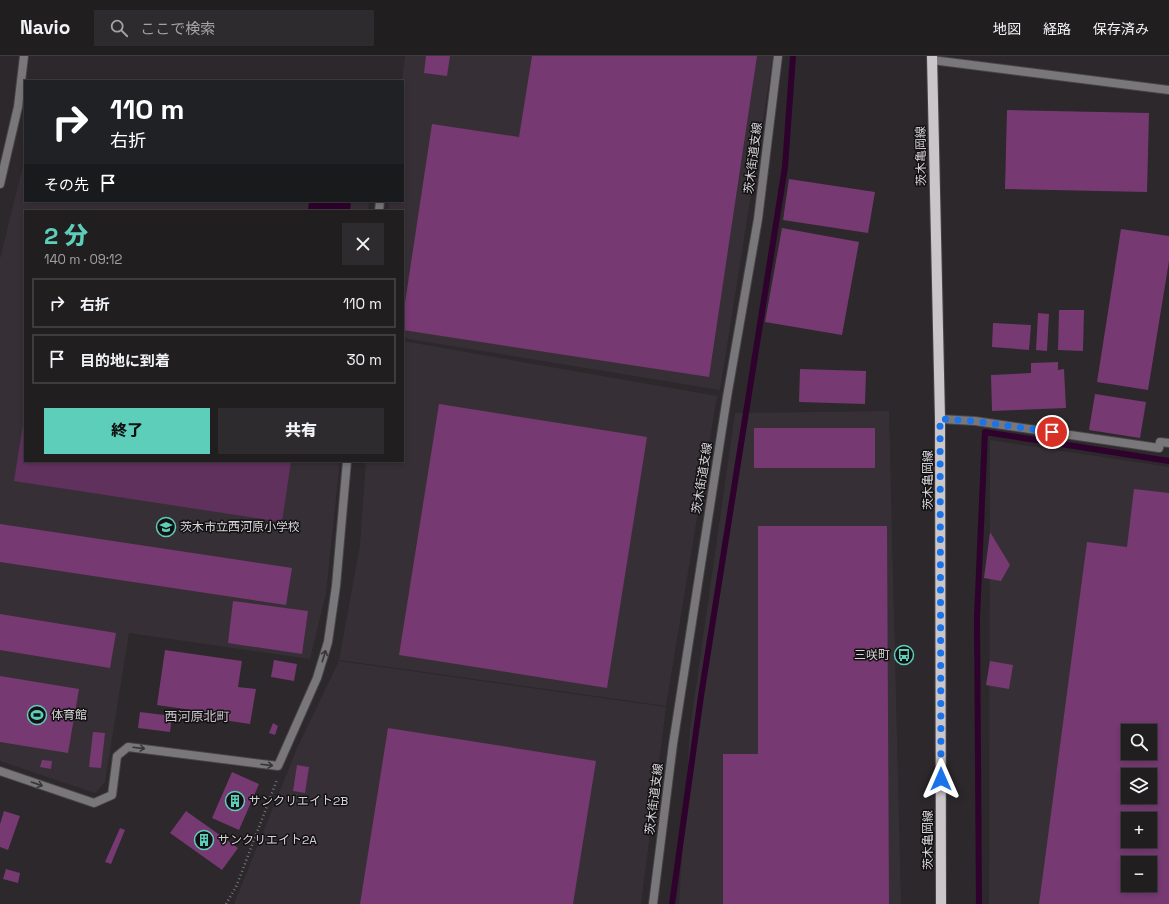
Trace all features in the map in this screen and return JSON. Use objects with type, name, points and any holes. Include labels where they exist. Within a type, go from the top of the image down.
[{"type":"main road","name":"茨木亀岡線","points":[[932,57],[940,419],[941,904]]},
{"type":"street","points":[[0,184],[21,107],[24,56]]},
{"type":"street","name":"茨木街道支線","points":[[653,904],[676,729],[727,397],[758,219],[778,56]]},
{"type":"street","points":[[932,57],[1169,90]]},
{"type":"street","points":[[940,419],[975,421],[1159,448],[1160,442],[1169,443]]},
{"type":"street","points":[[0,771],[94,803],[112,795],[117,756],[128,747],[278,766],[317,678],[328,642],[336,586],[347,462]]},
{"type":"path","points":[[226,904],[236,887],[277,778],[278,766]]},
{"type":"shaded area","points":[[405,56],[773,56],[720,390],[404,338],[404,210],[388,210],[389,202],[404,202],[404,80],[402,80]]},
{"type":"shaded area","name":"茨木市立西河原小学校","points":[[24,161],[24,202],[369,202],[368,210],[24,210],[24,462],[340,462],[326,593],[310,659],[129,633],[105,782],[95,793],[0,761],[0,259]]},
{"type":"shaded area","points":[[309,202],[351,202],[350,210],[308,210]]},
{"type":"shaded area","points":[[404,341],[717,396],[666,706],[339,660],[360,545],[366,462],[404,462]]},
{"type":"shaded area","points":[[889,411],[901,904],[679,904],[690,729],[735,413]]},
{"type":"shaded area","points":[[24,418],[24,462],[291,462],[282,522],[14,481]]},
{"type":"shaded area","points":[[990,440],[1169,467],[1169,904],[989,904]]},
{"type":"shaded area","points":[[339,661],[666,707],[641,904],[234,904],[298,746]]},
{"type":"building","points":[[426,56],[450,56],[447,76],[424,73]]},
{"type":"building","points":[[532,56],[757,56],[709,377],[404,330],[404,309],[432,124],[519,137]]},
{"type":"building","points":[[1007,110],[1149,113],[1147,192],[1005,189]]},
{"type":"building","points":[[789,179],[875,192],[868,233],[783,220]]},
{"type":"building","points":[[782,228],[859,242],[842,335],[765,322]]},
{"type":"building","points":[[1121,229],[1169,236],[1169,261],[1148,390],[1097,382]]},
{"type":"building","points":[[1059,310],[1084,310],[1083,351],[1058,350]]},
{"type":"building","points":[[1038,313],[1049,314],[1047,351],[1036,350]]},
{"type":"building","points":[[993,323],[1031,325],[1029,350],[992,347]]},
{"type":"building","points":[[1058,362],[1058,370],[1064,369],[1066,408],[992,411],[991,375],[1031,373],[1031,363]]},
{"type":"building","points":[[800,369],[866,371],[865,404],[799,402]]},
{"type":"building","points":[[1095,394],[1146,402],[1140,438],[1089,430]]},
{"type":"building","points":[[439,404],[647,437],[607,688],[399,655]]},
{"type":"building","points":[[754,428],[875,428],[875,468],[754,468]]},
{"type":"building","points":[[1134,489],[1169,493],[1169,904],[1039,904],[1087,542],[1127,547]]},
{"type":"building","points":[[0,524],[292,568],[286,605],[0,562]]},
{"type":"building","points":[[758,526],[887,526],[889,904],[723,904],[723,754],[758,754]]},
{"type":"building","points":[[990,532],[1010,565],[1001,581],[984,578]]},
{"type":"building","points":[[233,601],[308,611],[302,654],[228,643]]},
{"type":"building","points":[[0,614],[116,633],[110,668],[0,650]]},
{"type":"building","points":[[165,650],[242,661],[238,687],[256,689],[250,724],[190,715],[191,710],[157,705]]},
{"type":"building","points":[[274,660],[297,664],[294,681],[271,677]]},
{"type":"building","points":[[990,661],[1013,665],[1009,689],[986,685]]},
{"type":"building","name":"体育館","points":[[0,676],[79,689],[68,753],[0,742]]},
{"type":"building","points":[[140,712],[172,716],[170,732],[138,728]]},
{"type":"building","points":[[273,723],[278,726],[275,735],[269,733]]},
{"type":"building","points":[[388,728],[596,761],[573,904],[360,904]]},
{"type":"building","points":[[93,732],[105,733],[101,768],[89,767]]},
{"type":"building","points":[[42,760],[52,761],[51,769],[40,767]]},
{"type":"building","points":[[297,765],[309,767],[305,793],[293,791]]},
{"type":"building","name":"サンクリエイト2B","points":[[232,772],[259,784],[239,830],[212,818]]},
{"type":"building","points":[[4,811],[20,816],[8,850],[0,847],[0,824]]},
{"type":"building","name":"サンクリエイト2A","points":[[186,811],[238,848],[222,870],[170,833]]},
{"type":"building","points":[[120,828],[125,830],[111,864],[105,862]]},
{"type":"building","points":[[6,869],[20,873],[18,883],[3,879]]},
{"type":"waterway","points":[[672,904],[701,696],[785,167],[793,56]]},
{"type":"waterway","points":[[979,904],[977,618],[985,432],[1169,461]]},
{"type":"place","name":"茨木市立西河原小学校","points":[[166,527]]},
{"type":"place","name":"三咲町","points":[[904,655]]},
{"type":"place","name":"体育館","points":[[37,715]]},
{"type":"place","name":"サンクリエイト2B","points":[[235,801]]},
{"type":"place","name":"サンクリエイト2A","points":[[204,840]]},
{"type":"district","name":"西河原北町","points":[[197,716]]},
{"type":"route","points":[[941,779],[940,419],[975,421],[1052,432]]}]
